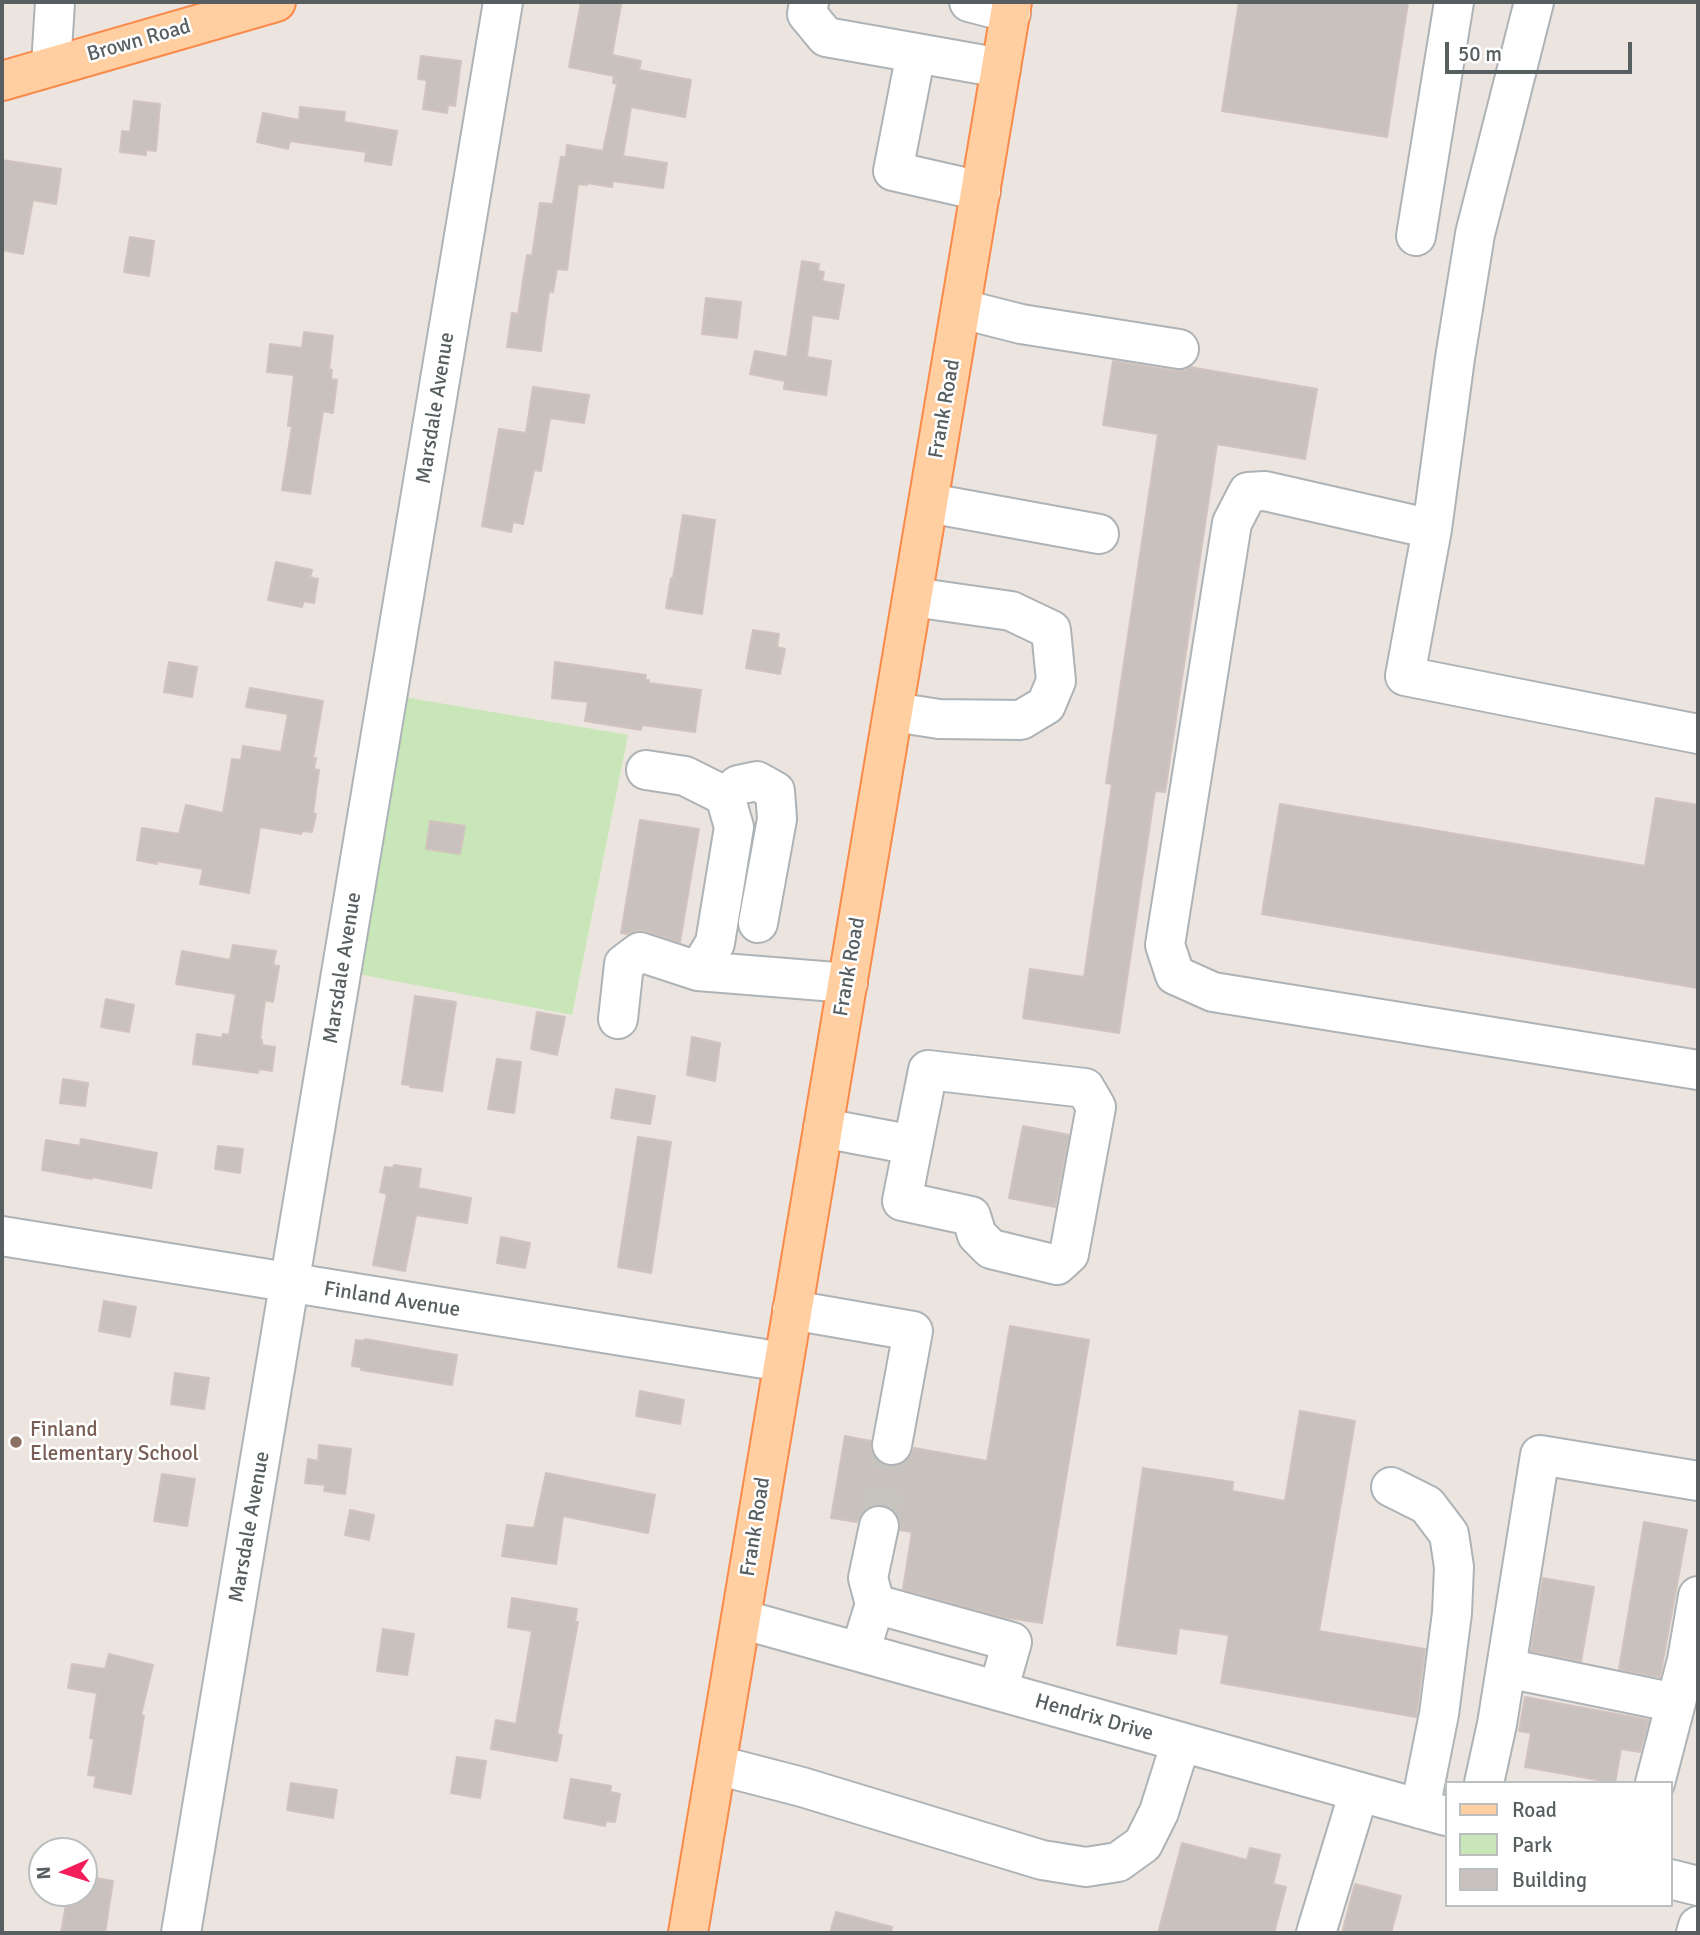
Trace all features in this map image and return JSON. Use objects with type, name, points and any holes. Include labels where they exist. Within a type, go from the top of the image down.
[{"type":"main road","name":"Brown Road","points":[[2,80],[276,2]]},
{"type":"main road","name":"Frank Road","points":[[688,1933],[1012,7]]},
{"type":"street","points":[[51,66],[55,2]]},
{"type":"street","name":"Marsdale Avenue","points":[[181,1933],[503,2]]},
{"type":"street","points":[[809,2],[807,14],[826,37],[1001,68]]},
{"type":"street","points":[[969,2],[1012,7]]},
{"type":"street","points":[[1416,236],[1454,2]]},
{"type":"street","points":[[1534,2],[1475,234],[1432,530],[1405,676],[1698,734]]},
{"type":"street","points":[[916,53],[893,171],[981,191]]},
{"type":"street","points":[[962,309],[1021,324],[1179,349]]},
{"type":"street","points":[[1432,530],[1265,491],[1248,492],[1231,523],[1165,945],[1175,975],[1213,992],[1698,1070]]},
{"type":"street","points":[[929,503],[1099,534]]},
{"type":"street","points":[[894,712],[939,719],[1021,720],[1046,705],[1056,681],[1051,630],[1012,611],[914,597]]},
{"type":"street","points":[[646,770],[685,776],[725,796],[734,827],[715,943],[698,971]]},
{"type":"street","points":[[725,796],[738,785],[757,781],[775,791],[777,819],[758,923]]},
{"type":"street","points":[[618,1019],[624,964],[640,952],[698,971],[848,983]]},
{"type":"street","points":[[928,1070],[1085,1088],[1096,1107],[1069,1254],[1057,1265],[991,1249],[976,1235],[971,1216],[902,1201],[913,1145],[928,1070]]},
{"type":"street","points":[[823,1128],[913,1145]]},
{"type":"street","name":"Finland Avenue","points":[[2,1236],[783,1362]]},
{"type":"street","points":[[792,1310],[913,1331],[892,1445]]},
{"type":"street","points":[[1485,1781],[1541,1455],[1698,1482]]},
{"type":"street","points":[[1391,1487],[1427,1505],[1450,1534],[1454,1567],[1452,1613],[1439,1714],[1433,1812]]},
{"type":"street","points":[[860,1652],[875,1604],[867,1578],[879,1526]]},
{"type":"street","points":[[1656,1781],[1687,1660],[1698,1596]]},
{"type":"street","points":[[875,1604],[1012,1642],[998,1691]]},
{"type":"street","name":"Hendrix Drive","points":[[741,1619],[1433,1812]]},
{"type":"street","points":[[1506,1668],[1676,1703]]},
{"type":"street","points":[[717,1765],[802,1787],[1042,1860],[1086,1867],[1118,1862],[1143,1844],[1159,1812],[1181,1742]]},
{"type":"street","points":[[1316,1933],[1359,1791]]},
{"type":"street","points":[[1672,1879],[1698,1886]]},
{"type":"street","points":[[1696,1933],[1698,1926]]},
{"type":"green space","points":[[398,696],[628,735],[572,1015],[353,973]]},
{"type":"building","points":[[581,2],[621,5],[612,55],[641,61],[639,70],[691,80],[685,117],[631,107],[623,156],[667,163],[663,188],[613,181],[612,187],[578,184],[567,270],[557,269],[553,292],[549,291],[541,351],[507,347],[512,313],[518,314],[527,255],[532,256],[540,203],[553,204],[561,157],[566,157],[567,145],[603,151],[617,84],[613,83],[614,76],[569,67]]},
{"type":"building","points":[[1239,2],[1408,3],[1387,137],[1222,111]]},
{"type":"building","points":[[421,56],[461,61],[455,106],[448,105],[447,113],[423,109],[427,80],[418,79]]},
{"type":"building","points":[[134,101],[160,104],[156,151],[146,150],[146,155],[120,152],[122,131],[130,132]]},
{"type":"building","points":[[300,107],[345,112],[344,122],[397,131],[391,165],[365,161],[366,152],[290,141],[288,149],[257,142],[263,113],[299,120]]},
{"type":"building","points":[[2,160],[61,169],[56,204],[33,200],[23,254],[2,250]]},
{"type":"building","points":[[130,237],[154,241],[149,276],[124,272]]},
{"type":"building","points":[[802,261],[819,264],[818,271],[824,272],[822,281],[844,285],[838,319],[812,315],[807,357],[831,361],[826,395],[784,389],[785,381],[750,374],[755,351],[787,357]]},
{"type":"building","points":[[706,298],[741,302],[737,338],[702,334]]},
{"type":"building","points":[[304,332],[333,336],[329,369],[332,370],[331,379],[337,380],[333,413],[323,411],[310,494],[282,490],[292,426],[288,426],[294,375],[267,372],[270,344],[302,348]]},
{"type":"building","points":[[1113,361],[1176,371],[1190,367],[1317,389],[1305,459],[1217,444],[1165,792],[1155,791],[1119,1033],[1023,1018],[1030,969],[1084,977],[1112,784],[1106,783],[1158,434],[1103,425]]},
{"type":"building","points":[[533,387],[589,395],[584,423],[550,418],[541,471],[534,470],[523,524],[513,522],[511,532],[482,526],[499,429],[526,433]]},
{"type":"building","points":[[683,515],[715,520],[702,614],[666,608]]},
{"type":"building","points":[[276,562],[312,570],[310,577],[318,579],[314,603],[304,601],[302,607],[268,600]]},
{"type":"building","points":[[753,630],[779,634],[777,647],[785,649],[780,674],[746,668]]},
{"type":"building","points":[[169,662],[197,667],[192,697],[164,692]]},
{"type":"building","points":[[555,662],[646,675],[645,680],[649,680],[649,683],[701,690],[695,732],[642,725],[641,730],[585,721],[588,702],[552,698]]},
{"type":"building","points":[[250,688],[323,701],[313,758],[316,758],[314,769],[319,770],[312,832],[302,831],[301,834],[260,827],[249,893],[200,884],[203,869],[137,860],[142,828],[179,834],[186,805],[223,813],[232,759],[241,760],[243,746],[281,752],[288,714],[246,707]]},
{"type":"building","points":[[1656,798],[1698,805],[1698,988],[1262,914],[1280,804],[1645,866]]},
{"type":"building","points":[[640,820],[699,829],[680,942],[646,931],[621,933]]},
{"type":"building","points":[[430,821],[465,826],[460,854],[426,849]]},
{"type":"building","points":[[233,945],[276,951],[273,965],[279,966],[273,1002],[265,1000],[260,1039],[262,1045],[275,1047],[272,1071],[259,1069],[258,1073],[193,1064],[197,1034],[222,1038],[223,1034],[229,1035],[236,994],[176,984],[182,951],[230,960]]},
{"type":"building","points":[[415,996],[456,1002],[442,1091],[402,1084]]},
{"type":"building","points":[[106,999],[134,1005],[129,1032],[101,1027]]},
{"type":"building","points":[[537,1012],[565,1017],[557,1055],[531,1049]]},
{"type":"building","points":[[692,1037],[720,1043],[715,1081],[687,1075]]},
{"type":"building","points":[[497,1059],[521,1062],[514,1113],[488,1109]]},
{"type":"building","points":[[63,1079],[88,1083],[85,1106],[60,1103]]},
{"type":"building","points":[[616,1089],[655,1096],[650,1124],[611,1118]]},
{"type":"building","points":[[1023,1126],[1069,1135],[1055,1207],[1009,1198]]},
{"type":"building","points":[[638,1137],[671,1142],[651,1273],[618,1267]]},
{"type":"building","points":[[81,1139],[157,1153],[151,1188],[42,1170],[46,1140],[80,1146]]},
{"type":"building","points":[[218,1146],[243,1149],[240,1173],[215,1169]]},
{"type":"building","points":[[394,1165],[421,1169],[418,1188],[471,1198],[467,1223],[416,1215],[405,1271],[373,1265],[387,1194],[380,1192],[385,1167],[393,1168]]},
{"type":"building","points":[[501,1237],[530,1243],[525,1268],[497,1263]]},
{"type":"building","points":[[104,1301],[136,1307],[130,1337],[99,1331]]},
{"type":"building","points":[[1010,1326],[1089,1340],[1042,1623],[1002,1617],[903,1589],[912,1532],[900,1530],[900,1519],[894,1510],[884,1505],[873,1505],[863,1511],[857,1522],[831,1518],[845,1436],[871,1441],[871,1452],[877,1461],[889,1467],[899,1466],[908,1460],[914,1448],[987,1461]]},
{"type":"building","points":[[365,1339],[457,1355],[452,1385],[361,1370],[361,1367],[352,1366],[356,1340]]},
{"type":"building","points":[[175,1373],[209,1378],[204,1409],[171,1404]]},
{"type":"building","points":[[640,1391],[684,1400],[680,1424],[636,1416]]},
{"type":"building","points":[[1300,1411],[1355,1421],[1319,1631],[1425,1649],[1416,1717],[1221,1683],[1229,1635],[1179,1628],[1176,1654],[1117,1645],[1143,1468],[1233,1482],[1232,1491],[1285,1501]]},
{"type":"building","points":[[319,1445],[351,1449],[345,1494],[324,1491],[325,1485],[305,1483],[308,1459],[318,1461]]},
{"type":"building","points":[[546,1473],[655,1495],[648,1533],[563,1516],[556,1564],[502,1556],[507,1525],[534,1528]]},
{"type":"building","points":[[162,1474],[195,1479],[187,1526],[154,1521]]},
{"type":"building","points":[[350,1510],[374,1515],[369,1540],[345,1535]]},
{"type":"building","points":[[1644,1522],[1687,1530],[1660,1677],[1619,1669]]},
{"type":"building","points":[[1543,1578],[1594,1587],[1581,1661],[1531,1651]]},
{"type":"building","points":[[512,1598],[577,1609],[575,1622],[578,1622],[557,1734],[562,1735],[557,1761],[491,1749],[496,1720],[516,1724],[532,1631],[508,1627]]},
{"type":"building","points":[[383,1629],[414,1634],[407,1675],[377,1671]]},
{"type":"building","points":[[109,1654],[153,1665],[141,1715],[144,1716],[131,1794],[94,1787],[96,1776],[88,1775],[97,1693],[68,1688],[72,1664],[105,1669]]},
{"type":"building","points":[[1525,1697],[1649,1720],[1640,1752],[1621,1749],[1615,1781],[1525,1767],[1531,1733],[1519,1731]]},
{"type":"building","points":[[457,1757],[486,1761],[480,1798],[451,1793]]},
{"type":"building","points":[[571,1779],[611,1786],[610,1792],[620,1794],[615,1822],[606,1821],[605,1826],[564,1818]]},
{"type":"building","points":[[291,1783],[337,1790],[333,1818],[287,1810]]},
{"type":"building","points":[[1182,1843],[1247,1860],[1250,1848],[1280,1855],[1273,1884],[1286,1887],[1274,1933],[1158,1933]]},
{"type":"building","points":[[98,1878],[113,1881],[105,1933],[61,1933],[66,1907],[98,1907]]},
{"type":"building","points":[[1355,1884],[1401,1896],[1391,1933],[1342,1933]]},
{"type":"building","points":[[836,1912],[892,1927],[891,1933],[830,1933]]},
{"type":"tunnel","points":[[879,1526],[892,1445]]},
{"type":"place","name":"Finland Elementary School","points":[[16,1442]]}]
